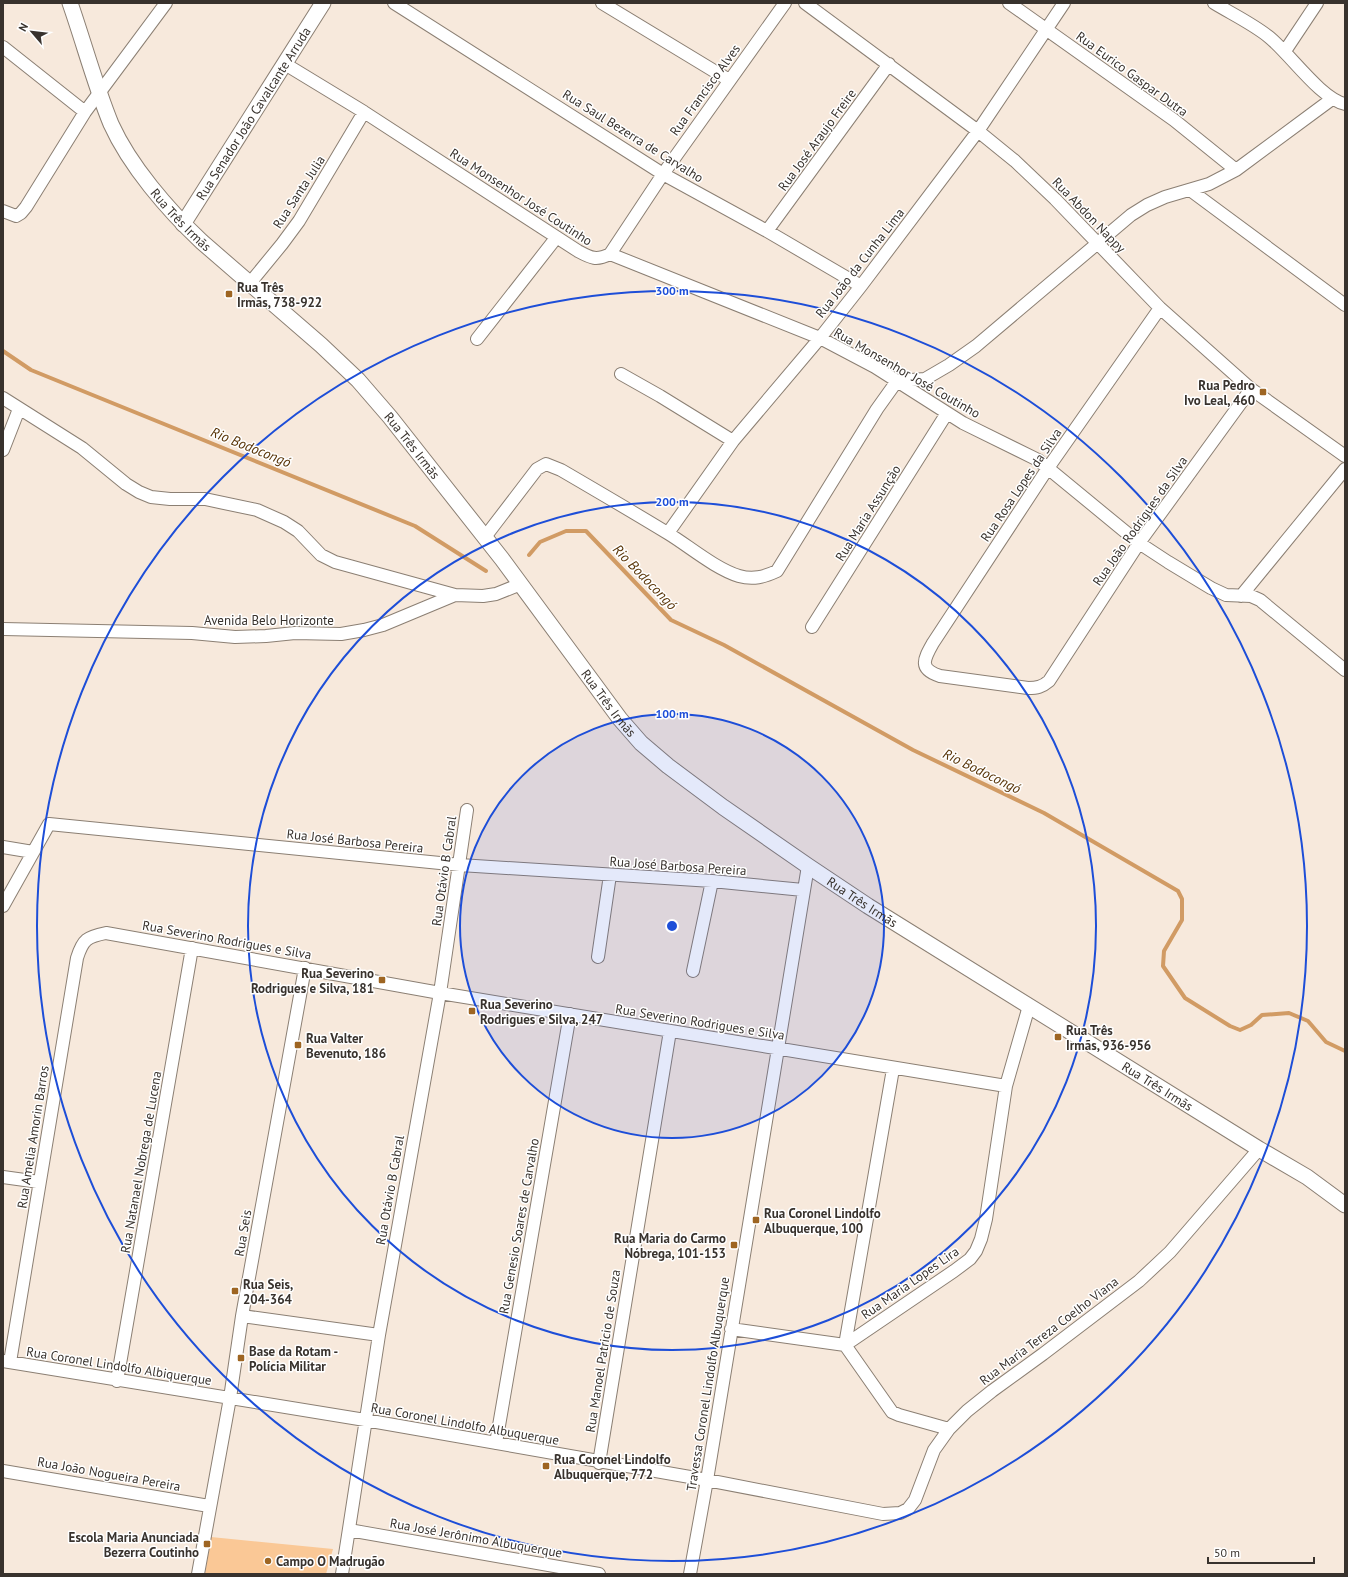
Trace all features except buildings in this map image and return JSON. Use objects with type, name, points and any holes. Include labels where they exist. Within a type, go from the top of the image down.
[{"type":"street","name":"Rua Três Irmãs","points":[[70,3],[111,124],[131,159],[161,199],[183,224],[321,345],[358,380],[390,417],[485,537],[620,719],[641,743],[668,766],[723,807],[868,906],[1258,1149],[1308,1177],[1345,1205]]},
{"type":"street","points":[[3,211],[16,216],[21,213],[85,112],[166,3]]},
{"type":"street","name":"Rua Senador João Cavalcante Arruda","points":[[183,224],[323,3]]},
{"type":"street","name":"Rua Saul Bezerra de Carvalho","points":[[394,3],[663,174],[767,231],[861,286]]},
{"type":"street","points":[[602,3],[730,80]]},
{"type":"street","name":"Rua Francisco Alves","points":[[610,254],[663,174],[785,3]]},
{"type":"street","name":"Rua Abdon Nappy","points":[[805,3],[889,64],[1016,161],[1055,199],[1160,308],[1251,389],[1345,456]]},
{"type":"street","name":"Rua Eurico Gaspar Dutra","points":[[1009,3],[1174,120],[1236,170]]},
{"type":"street","name":"Rua João da Cunha Lima","points":[[668,533],[733,442],[820,338],[861,286],[978,131],[1064,3]]},
{"type":"street","points":[[1214,3],[1268,37],[1285,51],[1324,93],[1332,99],[1345,104]]},
{"type":"street","points":[[1285,51],[1317,3]]},
{"type":"street","points":[[3,47],[85,112]]},
{"type":"street","name":"Rua Monsenhor José Coutinho","points":[[285,64],[364,112],[556,238],[590,258],[597,259],[610,254],[820,338],[875,367],[964,423],[1038,460],[1139,543],[1211,588],[1226,594],[1251,596],[1268,605],[1345,670]]},
{"type":"street","name":"Rua José Araujo Freire","points":[[767,231],[889,64]]},
{"type":"street","points":[[485,537],[537,468],[546,464],[561,470],[668,533],[723,569],[739,576],[752,579],[766,577],[777,570],[877,409],[898,381],[925,379],[949,365],[976,346],[1131,215],[1147,205],[1165,197],[1209,184],[1236,170],[1332,99]]},
{"type":"street","name":"Rua Santa Julia","points":[[250,283],[299,221],[364,112]]},
{"type":"street","points":[[1190,190],[1345,305]]},
{"type":"street","points":[[477,339],[556,238]]},
{"type":"street","name":"Rua Rosa Lopes da Silva","points":[[940,676],[933,674],[925,667],[924,661],[927,654],[1048,468],[1160,308]]},
{"type":"street","points":[[621,374],[660,396],[733,442]]},
{"type":"street","name":"Rua João Rodrigues da Silva","points":[[940,676],[1032,688],[1043,686],[1049,681],[1139,543],[1251,389]]},
{"type":"street","points":[[3,398],[61,433],[126,484],[139,492],[151,496],[170,499],[205,499],[257,510],[284,522],[298,531],[321,555],[335,562],[455,594],[483,596],[496,594],[519,582]]},
{"type":"street","points":[[3,450],[19,409]]},
{"type":"street","name":"Rua Maria Assunção","points":[[812,627],[947,413]]},
{"type":"street","points":[[1241,596],[1345,469]]},
{"type":"street","name":"Avenida Belo Horizonte","points":[[3,630],[192,633],[235,637],[295,633],[341,634],[383,625],[455,594]]},
{"type":"street","name":"Rua Otávio B Cabral","points":[[342,1574],[378,1335],[440,993],[467,810]]},
{"type":"street","name":"Rua José Barbosa Pereira","points":[[33,852],[49,824],[460,865],[712,881],[803,890]]},
{"type":"street","points":[[3,847],[33,852],[3,906]]},
{"type":"street","name":"Travessa Coronel Lindolfo Albuquerque","points":[[690,1574],[808,866]]},
{"type":"street","points":[[598,957],[610,875]]},
{"type":"street","points":[[693,970],[712,881]]},
{"type":"street","name":"Rua Severino Rodrigues e Silva","points":[[106,933],[440,993],[778,1048],[893,1069],[1006,1086]]},
{"type":"street","name":"Rua Amelia Amorin Barros","points":[[7,1362],[77,958],[81,946],[85,940],[106,933]]},
{"type":"street","name":"Rua Natanael Nobrega de Lucena","points":[[117,1381],[192,948]]},
{"type":"street","name":"Rua Seis","points":[[198,1574],[209,1506],[230,1398],[242,1316],[306,968]]},
{"type":"street","name":"Rua Maria Lopes Lira","points":[[844,1345],[954,1271],[970,1259],[976,1251],[986,1219],[1006,1086],[1029,1006]]},
{"type":"street","name":"Rua Genesio Soares de Carvalho","points":[[496,1443],[570,1014]]},
{"type":"street","name":"Rua Manoel Patricio de Souza","points":[[599,1462],[670,1031]]},
{"type":"street","points":[[893,1069],[844,1345],[892,1412],[949,1429]]},
{"type":"street","name":"Rua Maria Tereza Coelho Viana","points":[[859,1509],[884,1514],[900,1513],[908,1509],[915,1500],[934,1450],[949,1429],[967,1411],[992,1391],[1139,1281],[1170,1252],[1258,1149]]},
{"type":"street","points":[[3,1177],[39,1182]]},
{"type":"street","points":[[242,1316],[378,1335]]},
{"type":"street","points":[[731,1328],[844,1345]]},
{"type":"street","name":"Rua Coronel Lindolfo Albiquerque","points":[[7,1362],[117,1381],[230,1398]]},
{"type":"street","name":"Rua Coronel Lindolfo Albuquerque","points":[[230,1398],[365,1420],[706,1480],[859,1509]]},
{"type":"street","name":"Rua João Nogueira Pereira","points":[[3,1471],[209,1506]]},
{"type":"street","name":"Rua José Jerônimo Albuquerque","points":[[349,1530],[599,1574]]},
{"type":"shaded area","name":"Campo O Madrugão","points":[[211,1537],[333,1549],[326,1574],[205,1574]]},
{"type":"waterway","name":"Rio Bodocongó","points":[[3,351],[31,370],[415,526],[486,571]]},
{"type":"waterway","name":"Rio Bodocongó","points":[[529,555],[540,542],[566,531],[586,531],[671,620],[724,645],[913,750],[1044,813],[1178,891],[1182,899],[1182,920],[1164,951],[1163,966],[1185,998],[1230,1026],[1240,1030],[1251,1025],[1262,1015],[1289,1013],[1308,1021],[1326,1042],[1345,1051]]},
{"type":"place","name":"Rua Três Irmãs, 738-922","points":[[229,294]]},
{"type":"place","name":"Rua Pedro Ivo Leal, 460","points":[[1263,392]]},
{"type":"place","name":"Rua Severino Rodrigues e Silva, 181","points":[[382,980]]},
{"type":"place","name":"Rua Severino Rodrigues e Silva, 247","points":[[472,1011]]},
{"type":"place","name":"Rua Três Irmãs, 936-956","points":[[1058,1037]]},
{"type":"place","name":"Rua Valter Bevenuto, 186","points":[[298,1045]]},
{"type":"place","name":"Rua Coronel Lindolfo Albuquerque, 100","points":[[756,1220]]},
{"type":"place","name":"Rua Maria do Carmo Nóbrega, 101-153","points":[[734,1245]]},
{"type":"place","name":"Rua Seis, 204-364","points":[[235,1291]]},
{"type":"place","name":"Base da Rotam - Polícia Militar","points":[[241,1358]]},
{"type":"place","name":"Rua Coronel Lindolfo Albuquerque, 772","points":[[546,1466]]},
{"type":"place","name":"Escola Maria Anunciada Bezerra Coutinho","points":[[207,1544]]},
{"type":"place","name":"Campo O Madrugão","points":[[268,1561]]}]
